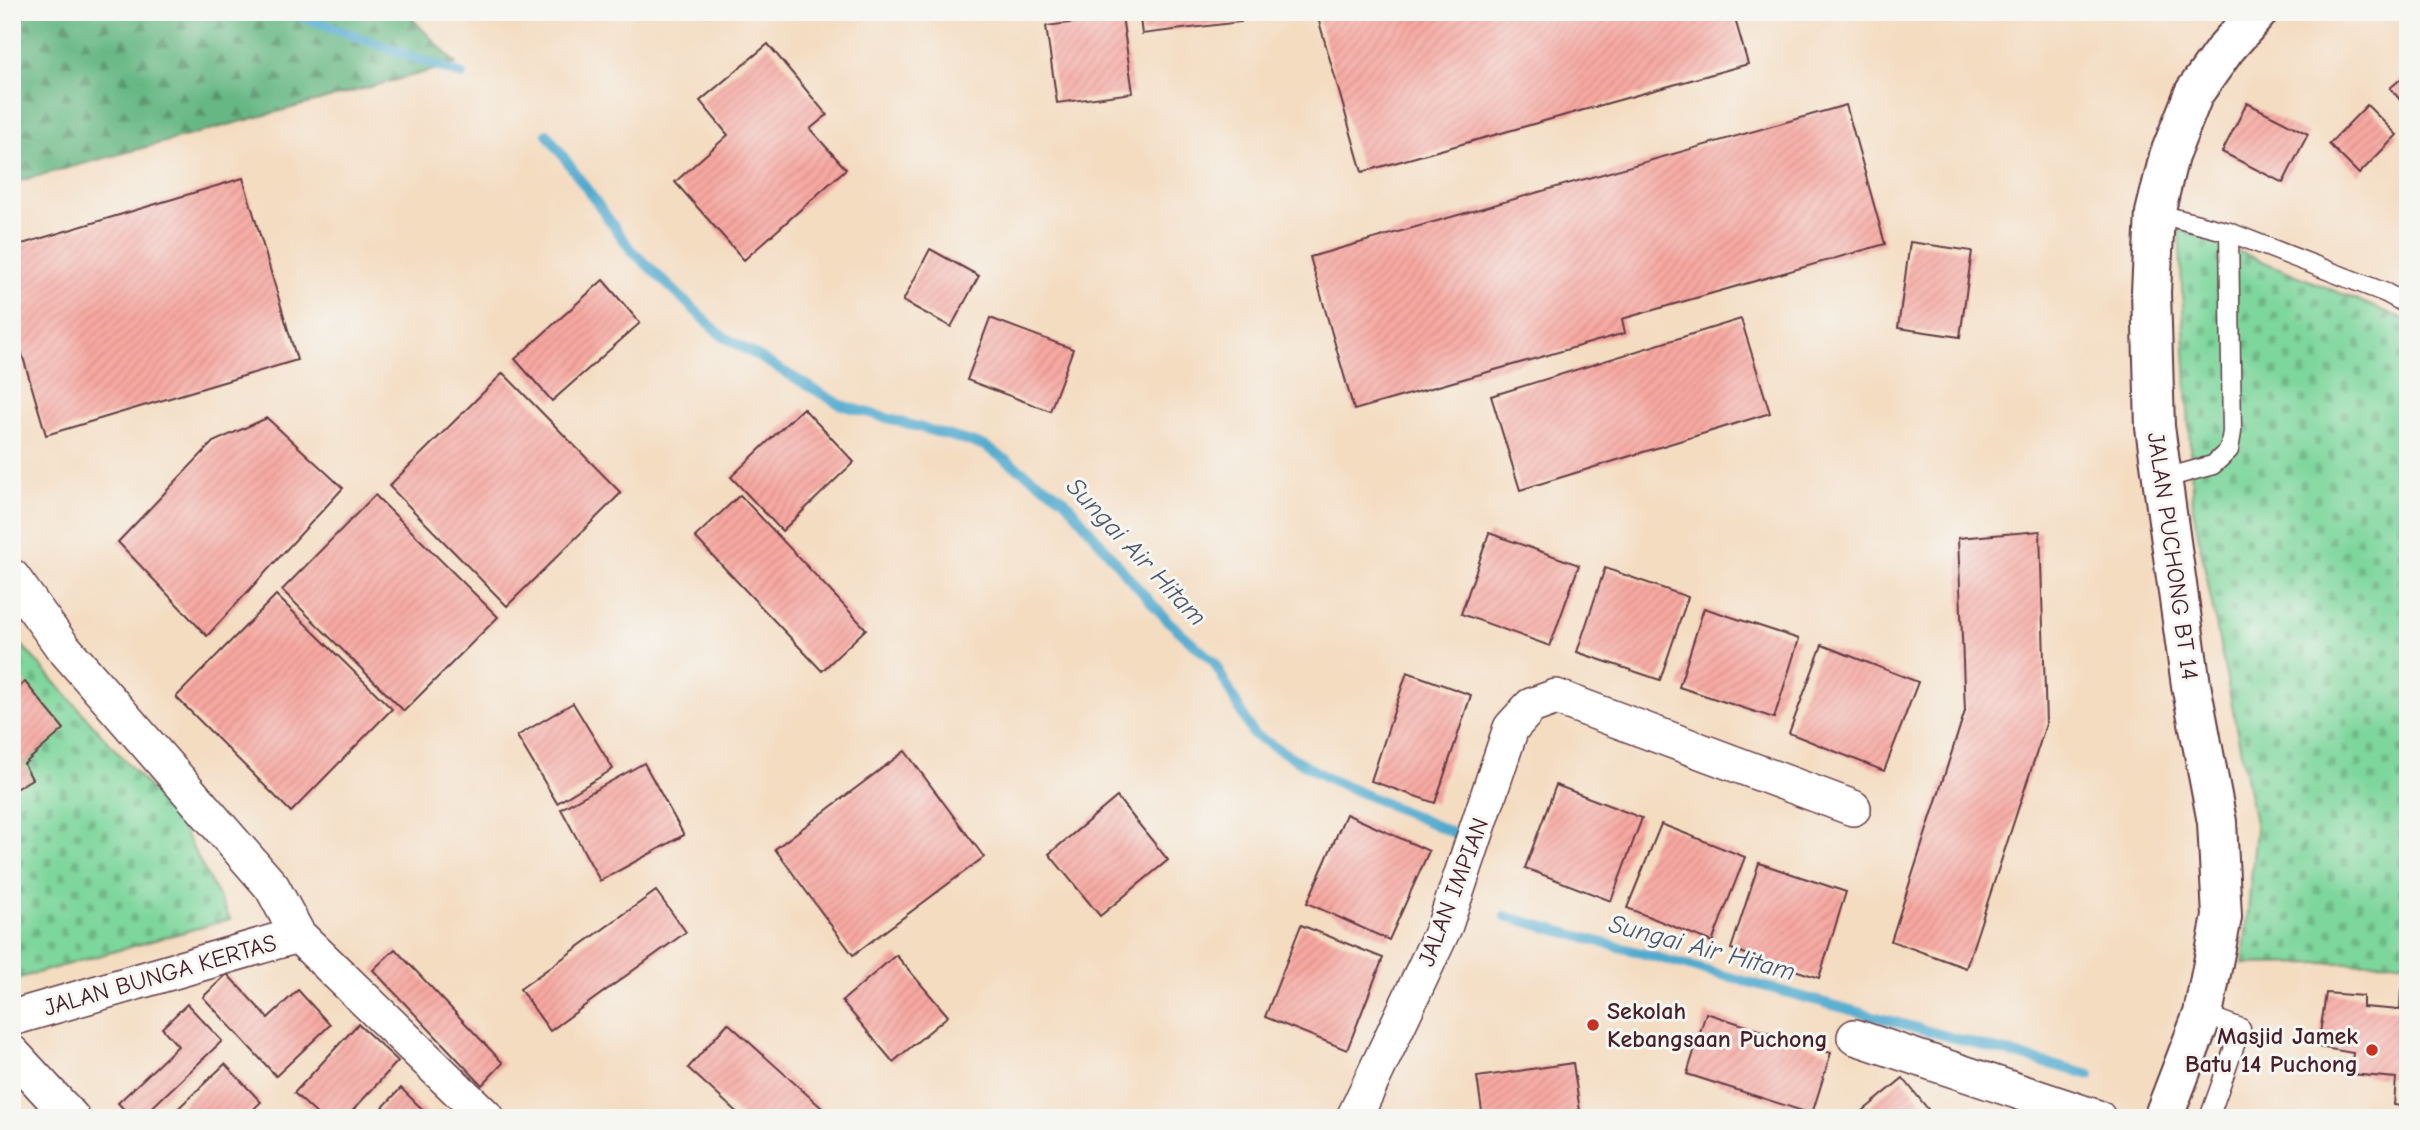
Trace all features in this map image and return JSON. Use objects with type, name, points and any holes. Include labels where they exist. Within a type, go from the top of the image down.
[{"type":"street","name":"JALAN PUCHONG BT 14","points":[[2162,1118],[2203,1014],[2222,917],[2217,822],[2191,685],[2155,427],[2152,319],[2155,213],[2169,156],[2194,93],[2220,56],[2258,12]]},
{"type":"street","points":[[12,577],[61,645],[272,887],[298,935]]},
{"type":"street","name":"JALAN IMPIAN","points":[[1354,1118],[1445,925],[1511,728],[1531,706],[1556,696],[1853,808]]},
{"type":"street","name":"JALAN BUNGA KERTAS","points":[[12,1018],[298,935],[487,1118]]},
{"type":"street","points":[[1855,1037],[2098,1118]]},
{"type":"street","points":[[12,1053],[72,1118]]},
{"type":"lane","points":[[2155,213],[2229,232],[2386,293],[2408,305]]},
{"type":"lane","points":[[2162,479],[2213,465],[2229,450],[2232,432],[2229,232]]},
{"type":"lane","points":[[2203,1014],[2241,1028],[2209,1118]]},
{"type":"green space","points":[[12,12],[406,12],[456,64],[12,183]]},
{"type":"green space","points":[[2179,227],[2408,321],[2408,962],[2243,964],[2256,828],[2193,508]]},
{"type":"green space","points":[[12,634],[178,820],[230,919],[12,980]]},
{"type":"building","points":[[1139,12],[1240,12],[1241,22],[1142,34]]},
{"type":"building","points":[[1337,12],[1733,12],[1748,64],[1362,172],[1318,18]]},
{"type":"building","points":[[1122,16],[1133,93],[1057,103],[1046,26]]},
{"type":"building","points":[[768,44],[827,115],[810,129],[846,169],[744,260],[675,182],[728,135],[700,101]]},
{"type":"building","points":[[2408,73],[2408,109],[2390,88]]},
{"type":"building","points":[[2247,103],[2308,134],[2283,183],[2222,152]]},
{"type":"building","points":[[1846,105],[1885,244],[1622,319],[1625,333],[1354,410],[1310,257]]},
{"type":"building","points":[[2367,105],[2397,135],[2359,174],[2329,144]]},
{"type":"building","points":[[243,178],[297,360],[46,435],[12,320],[12,247]]},
{"type":"building","points":[[1910,242],[1972,251],[1960,337],[1898,328]]},
{"type":"building","points":[[930,249],[979,276],[951,327],[903,301]]},
{"type":"building","points":[[603,280],[640,323],[552,401],[515,359]]},
{"type":"building","points":[[990,318],[1073,349],[1050,411],[967,380]]},
{"type":"building","points":[[1741,319],[1770,413],[1520,490],[1491,396]]},
{"type":"building","points":[[503,373],[621,493],[507,606],[389,486]]},
{"type":"building","points":[[803,408],[854,462],[782,531],[731,477]]},
{"type":"building","points":[[267,418],[343,488],[207,636],[118,542],[213,442]]},
{"type":"building","points":[[375,495],[498,617],[404,711],[282,590]]},
{"type":"building","points":[[740,495],[866,629],[822,671],[695,537]]},
{"type":"building","points":[[2040,531],[2046,724],[1966,968],[1891,941],[1965,711],[1958,538]]},
{"type":"building","points":[[1489,533],[1579,565],[1550,646],[1461,614]]},
{"type":"building","points":[[1605,568],[1688,597],[1660,680],[1577,652]]},
{"type":"building","points":[[276,595],[392,709],[291,812],[176,697]]},
{"type":"building","points":[[1704,608],[1799,639],[1774,718],[1679,687]]},
{"type":"building","points":[[1822,645],[1918,682],[1884,771],[1789,733]]},
{"type":"building","points":[[1407,672],[1471,695],[1435,803],[1371,781]]},
{"type":"building","points":[[25,682],[64,729],[24,764],[32,779],[12,791],[12,693]]},
{"type":"building","points":[[573,703],[613,769],[557,803],[517,736]]},
{"type":"building","points":[[905,751],[984,857],[853,955],[775,849]]},
{"type":"building","points":[[644,763],[684,835],[600,881],[561,809]]},
{"type":"building","points":[[1556,785],[1642,818],[1611,901],[1525,868]]},
{"type":"building","points":[[1117,797],[1168,860],[1100,916],[1049,854]]},
{"type":"building","points":[[1346,814],[1429,851],[1389,940],[1307,903]]},
{"type":"building","points":[[1661,824],[1745,857],[1712,942],[1627,908]]},
{"type":"building","points":[[1759,863],[1846,892],[1819,978],[1731,949]]},
{"type":"building","points":[[656,891],[686,932],[550,1031],[520,989]]},
{"type":"building","points":[[1301,925],[1383,958],[1347,1050],[1265,1017]]},
{"type":"building","points":[[395,949],[503,1063],[482,1085],[373,970]]},
{"type":"building","points":[[896,955],[948,1016],[893,1062],[842,1001]]},
{"type":"building","points":[[227,974],[268,1018],[298,990],[330,1025],[276,1076],[203,997]]},
{"type":"building","name":"Masjid Jamek Batu 14 Puchong","points":[[2401,990],[2408,990],[2408,1107],[2394,1105],[2396,1078],[2351,1074],[2353,1053],[2318,1047],[2326,993],[2363,996],[2363,1007],[2400,1010]]},
{"type":"building","points":[[187,1004],[222,1041],[141,1118],[132,1118],[118,1103],[178,1046],[162,1028]]},
{"type":"building","points":[[1706,1013],[1831,1053],[1812,1114],[1687,1074]]},
{"type":"building","points":[[728,1023],[833,1118],[743,1118],[688,1068]]},
{"type":"building","points":[[358,1024],[398,1061],[346,1118],[321,1118],[294,1093]]},
{"type":"building","points":[[1573,1063],[1581,1118],[1483,1118],[1477,1077]]},
{"type":"building","points":[[225,1064],[261,1102],[244,1118],[168,1118]]},
{"type":"building","points":[[1903,1078],[1935,1118],[1861,1118],[1858,1115]]},
{"type":"building","points":[[401,1088],[431,1118],[373,1118]]},
{"type":"waterway","name":"Sungai Air Hitam","points":[[290,12],[462,75]]},
{"type":"waterway","name":"Sungai Air Hitam","points":[[547,134],[631,250],[721,335],[841,405],[985,446],[1064,499],[1168,621],[1214,662],[1253,734],[1327,778],[1458,835]]},
{"type":"waterway","name":"Sungai Air Hitam","points":[[1505,916],[2090,1075]]},
{"type":"place","name":"Sekolah Kebangsaan Puchong","points":[[1593,1025]]},
{"type":"place","name":"Masjid Jamek Batu 14 Puchong","points":[[2372,1050]]}]
